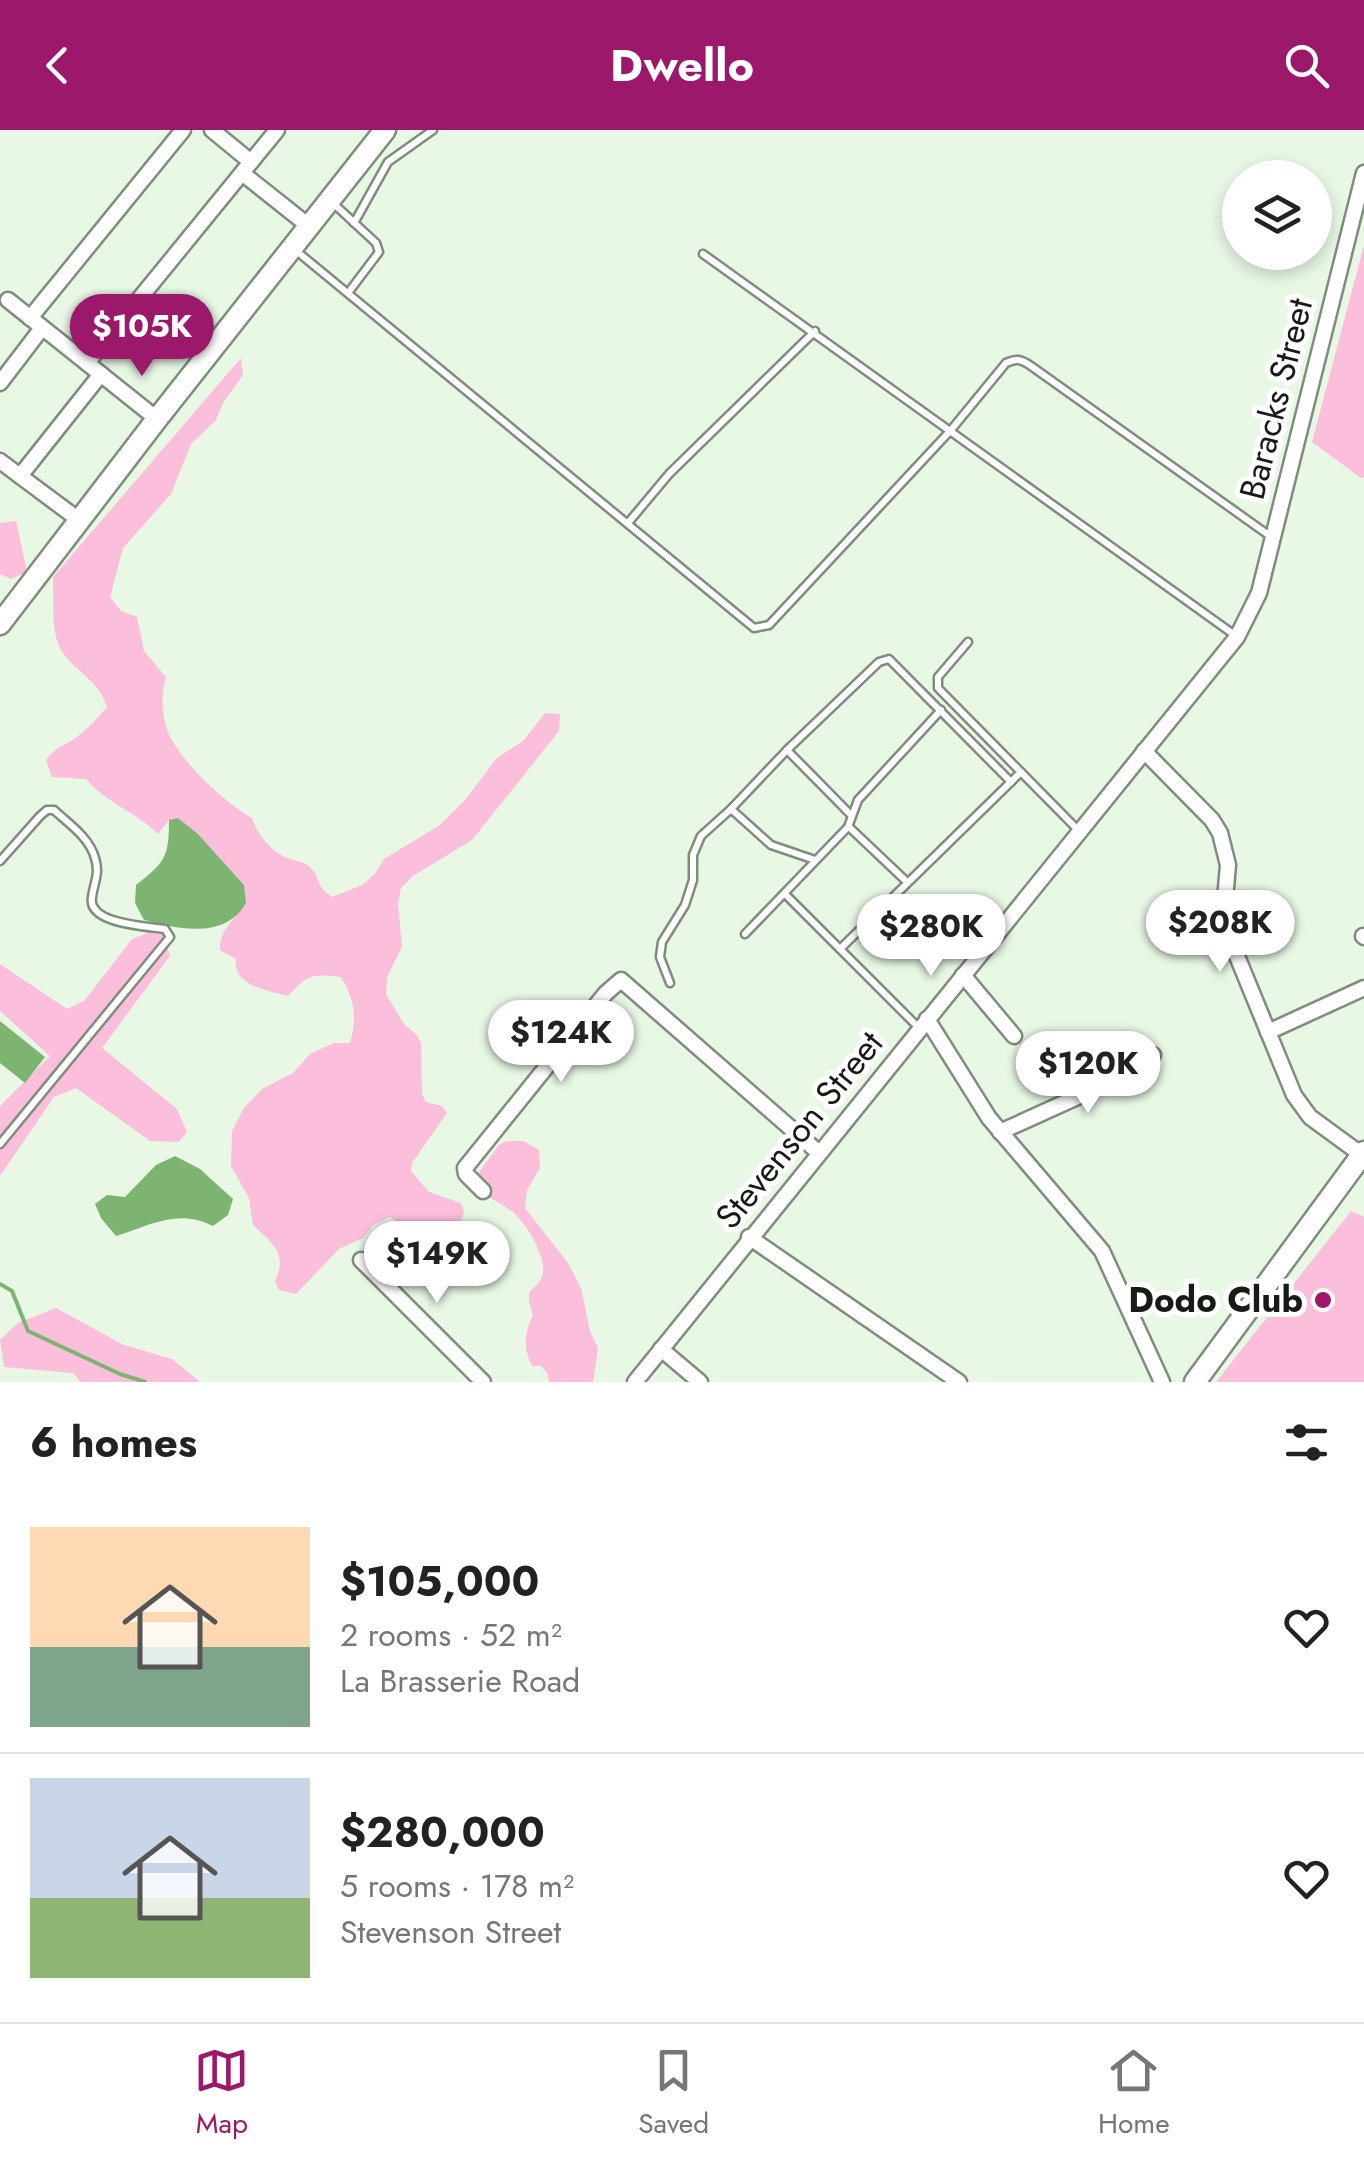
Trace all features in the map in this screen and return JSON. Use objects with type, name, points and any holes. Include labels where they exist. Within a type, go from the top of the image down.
[{"type":"main road","points":[[0,624],[385,130]]},
{"type":"main road","points":[[1195,1382],[1363,1153]]},
{"type":"street","points":[[0,382],[36,323],[182,130]]},
{"type":"street","points":[[212,130],[246,168],[310,227]]},
{"type":"street","points":[[87,363],[277,130]]},
{"type":"street","name":"Baracks Street","points":[[1237,636],[1258,593],[1364,172]]},
{"type":"street","points":[[8,300],[157,419]]},
{"type":"street","points":[[20,476],[101,374]]},
{"type":"street","points":[[0,461],[79,520]]},
{"type":"street","name":"Stevenson Street","points":[[635,1382],[1237,636]]},
{"type":"street","points":[[1144,751],[1212,820],[1220,834],[1228,865],[1224,922],[1294,1095],[1310,1116],[1363,1153]]},
{"type":"street","points":[[963,975],[1014,1036]]},
{"type":"street","points":[[483,1190],[466,1174],[466,1168],[606,994],[622,980],[818,1152]]},
{"type":"street","points":[[1268,1032],[1364,988]]},
{"type":"street","points":[[924,1024],[1000,1132],[1102,1251],[1162,1382]]},
{"type":"street","points":[[1000,1132],[1153,1056]]},
{"type":"street","points":[[749,1237],[960,1382]]},
{"type":"street","points":[[360,1260],[483,1382]]},
{"type":"street","points":[[661,1350],[700,1382]]},
{"type":"lane","points":[[354,222],[388,162],[433,130]]},
{"type":"lane","points":[[330,200],[376,243],[379,252],[348,293]]},
{"type":"lane","points":[[293,248],[754,628],[769,625],[950,430],[1006,362],[1021,360],[1272,538]]},
{"type":"lane","points":[[703,254],[1237,636]]},
{"type":"lane","points":[[628,524],[669,474],[816,332]]},
{"type":"lane","points":[[968,642],[938,677],[938,688],[1079,831]]},
{"type":"lane","points":[[670,983],[660,956],[662,942],[686,905],[693,855],[701,836],[880,662],[889,660],[1011,782]]},
{"type":"lane","points":[[746,934],[848,827],[858,800],[941,710]]},
{"type":"lane","points":[[787,750],[851,814]]},
{"type":"lane","points":[[840,949],[1020,772]]},
{"type":"lane","points":[[731,809],[771,845],[815,860]]},
{"type":"lane","points":[[0,861],[40,816],[54,810],[86,839],[95,857],[99,878],[91,898],[92,908],[102,917],[165,929],[170,937],[0,1144]]},
{"type":"lane","points":[[848,827],[906,881]]},
{"type":"lane","points":[[786,894],[840,949],[924,1024]]},
{"type":"shaded area","points":[[1364,245],[1364,477],[1361,478],[1312,442]]},
{"type":"shaded area","points":[[241,358],[243,375],[216,420],[191,444],[171,494],[123,548],[110,597],[121,611],[137,617],[144,651],[166,677],[163,704],[168,732],[193,768],[252,818],[273,849],[310,867],[332,897],[362,885],[384,859],[440,825],[497,758],[524,740],[545,713],[560,714],[559,731],[472,840],[413,876],[401,888],[398,904],[402,947],[387,977],[386,994],[421,1043],[422,1094],[426,1102],[442,1106],[447,1113],[412,1163],[411,1171],[429,1192],[461,1203],[462,1219],[415,1272],[390,1278],[383,1272],[389,1256],[404,1249],[397,1222],[390,1217],[373,1225],[363,1238],[339,1249],[296,1294],[279,1290],[275,1281],[279,1256],[253,1225],[249,1198],[231,1166],[232,1131],[244,1108],[262,1089],[293,1073],[310,1054],[334,1043],[350,1043],[353,1009],[346,985],[341,977],[316,976],[288,996],[245,981],[236,968],[236,959],[220,950],[225,930],[245,903],[244,885],[198,834],[178,819],[169,820],[158,834],[86,779],[52,777],[46,760],[82,733],[107,707],[98,689],[61,650],[54,624],[53,577]]},
{"type":"shaded area","points":[[16,521],[27,572],[11,579],[0,574],[0,523]]},
{"type":"shaded area","points":[[178,818],[198,834],[244,885],[246,903],[226,923],[200,929],[157,923],[144,920],[135,903],[136,885],[163,858],[169,820]]},
{"type":"shaded area","points":[[155,930],[163,932],[170,956],[102,1048],[177,1109],[187,1132],[179,1142],[150,1141],[76,1088],[54,1097],[0,1176],[0,1106],[50,1056],[0,1011],[0,964],[67,1009],[85,1000],[132,939]]},
{"type":"shaded area","points":[[0,1021],[45,1057],[25,1083],[0,1063]]},
{"type":"shaded area","points":[[506,1141],[523,1141],[539,1150],[540,1168],[527,1190],[525,1208],[568,1263],[581,1288],[590,1331],[598,1348],[593,1382],[549,1382],[541,1366],[532,1366],[529,1359],[526,1341],[533,1315],[529,1297],[541,1280],[541,1257],[516,1215],[475,1190],[473,1180]]},
{"type":"shaded area","points":[[175,1156],[200,1169],[233,1199],[228,1215],[213,1226],[176,1218],[116,1236],[95,1204],[107,1195],[125,1197],[156,1165]]},
{"type":"shaded area","name":"Dodo Club","points":[[1351,1211],[1364,1217],[1364,1382],[1216,1382]]},
{"type":"shaded area","points":[[56,1308],[124,1345],[172,1359],[200,1382],[81,1382],[73,1373],[4,1367],[0,1340],[18,1323]]},
{"type":"waterway","points":[[0,1284],[12,1291],[28,1331],[145,1382]]},
{"type":"place","name":"Dodo Club","points":[[1323,1300]]}]
